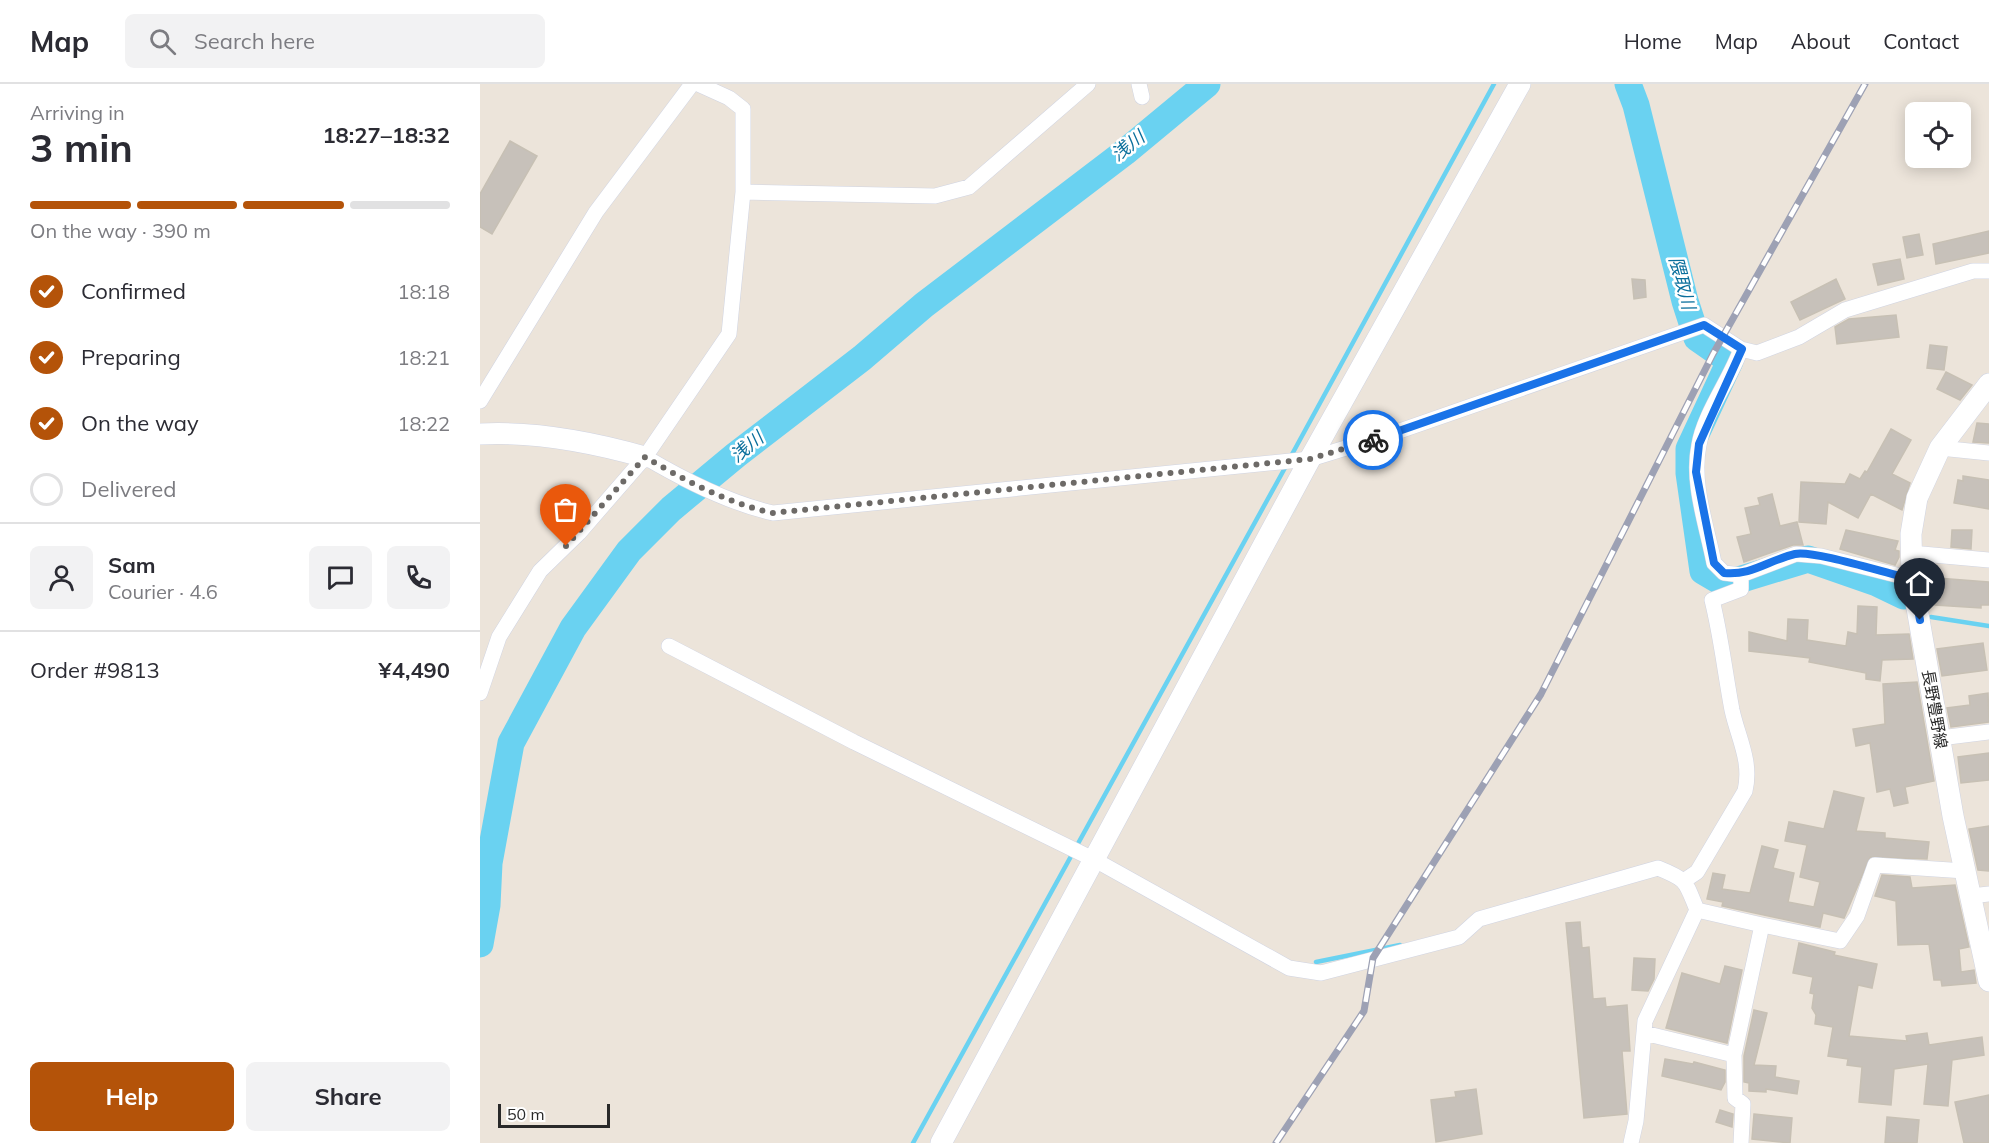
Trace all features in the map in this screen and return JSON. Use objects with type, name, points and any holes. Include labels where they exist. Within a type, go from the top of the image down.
[{"type":"street","points":[[480,401],[596,212],[692,84]]},
{"type":"street","points":[[480,693],[499,637],[540,571],[579,533],[645,457],[729,334],[743,192],[743,109],[729,98],[698,84]]},
{"type":"street","points":[[743,192],[935,196],[969,187],[1088,84]]},
{"type":"street","points":[[940,1143],[1310,459],[1520,84]]},
{"type":"street","points":[[480,434],[541,437],[600,445],[645,457],[668,471],[741,504],[772,513],[1310,459],[1389,435],[1704,325],[1742,349],[1757,353],[1763,352],[1799,337],[1845,310],[1973,271],[1989,271]]},
{"type":"street","points":[[1742,349],[1699,444],[1696,472],[1714,563],[1724,573],[1741,579],[1796,554],[1821,555],[1912,579]]},
{"type":"street","name":"長野豊野線","points":[[1989,384],[1940,448],[1917,498],[1911,534],[1912,579],[1953,816],[1965,872],[1980,895],[1989,981]]},
{"type":"street","points":[[1940,448],[1989,453]]},
{"type":"street","points":[[1911,553],[1989,560]]},
{"type":"street","points":[[1685,880],[1697,872],[1745,791],[1749,777],[1747,758],[1732,711],[1712,600],[1741,589],[1741,579]]},
{"type":"street","points":[[669,645],[854,742],[1095,860],[1289,968],[1321,973],[1459,937],[1479,919],[1658,868],[1685,880],[1697,910],[1646,1021],[1636,1121],[1631,1143]]},
{"type":"street","points":[[1940,738],[1989,732]]},
{"type":"street","points":[[1697,910],[1762,926],[1840,941],[1857,916],[1875,865],[1965,872]]},
{"type":"street","points":[[1741,1143],[1743,1104],[1735,1098],[1734,1055],[1762,926]]},
{"type":"street","points":[[1644,1033],[1734,1055]]},
{"type":"building","points":[[510,141],[537,156],[492,234],[480,227],[480,194]]},
{"type":"building","points":[[1989,231],[1989,253],[1936,264],[1933,244]]},
{"type":"building","points":[[1919,234],[1923,255],[1907,258],[1903,237]]},
{"type":"building","points":[[1900,259],[1904,279],[1878,285],[1873,264]]},
{"type":"building","points":[[1632,279],[1645,280],[1646,297],[1634,299]]},
{"type":"building","points":[[1836,279],[1845,299],[1800,320],[1791,302]]},
{"type":"building","points":[[1896,315],[1899,337],[1837,344],[1835,327],[1849,319]]},
{"type":"building","points":[[1930,345],[1947,347],[1944,370],[1927,368]]},
{"type":"building","points":[[1946,372],[1972,385],[1960,400],[1937,389]]},
{"type":"building","points":[[1977,423],[1989,424],[1989,443],[1973,442]]},
{"type":"building","points":[[1891,429],[1911,440],[1892,474],[1910,483],[1902,510],[1871,494],[1858,518],[1828,502],[1826,524],[1799,522],[1801,482],[1845,484],[1850,474],[1860,479],[1865,471],[1867,472]]},
{"type":"building","points":[[1963,476],[1989,480],[1989,509],[1954,503],[1958,480],[1963,481]]},
{"type":"building","points":[[1772,494],[1780,526],[1797,522],[1803,545],[1793,545],[1744,562],[1737,537],[1751,534],[1745,508],[1760,505],[1758,498]]},
{"type":"building","points":[[1846,530],[1898,541],[1895,550],[1899,551],[1899,557],[1895,565],[1840,549]]},
{"type":"building","points":[[1952,530],[1972,530],[1971,549],[1951,547]]},
{"type":"building","points":[[1937,578],[1989,582],[1989,605],[1981,605],[1981,608],[1935,605]]},
{"type":"building","points":[[1858,606],[1877,607],[1876,635],[1909,634],[1913,659],[1882,660],[1880,681],[1866,679],[1866,673],[1809,662],[1810,658],[1749,651],[1749,632],[1787,641],[1788,619],[1808,620],[1807,640],[1846,646],[1848,632],[1857,634]]},
{"type":"building","points":[[1983,643],[1987,670],[1942,676],[1937,649]]},
{"type":"building","points":[[1917,682],[1934,781],[1905,787],[1908,803],[1894,806],[1890,789],[1877,792],[1870,743],[1856,746],[1853,729],[1885,724],[1883,684]]},
{"type":"building","points":[[1988,693],[1989,722],[1951,727],[1947,708],[1970,705],[1969,696]]},
{"type":"building","points":[[1989,753],[1989,780],[1961,783],[1958,757]]},
{"type":"building","points":[[1834,791],[1864,798],[1856,831],[1885,833],[1885,838],[1929,842],[1927,859],[1870,857],[1844,918],[1823,913],[1820,927],[1722,906],[1723,902],[1707,899],[1713,873],[1725,875],[1722,889],[1750,893],[1762,846],[1778,850],[1773,868],[1794,873],[1788,902],[1814,907],[1820,882],[1800,877],[1807,845],[1785,841],[1789,822],[1824,829]]},
{"type":"building","points":[[1989,826],[1989,871],[1978,870],[1969,829]]},
{"type":"building","points":[[1882,875],[1910,877],[1912,888],[1955,885],[1969,947],[1959,949],[1961,972],[1974,970],[1976,983],[1942,986],[1941,980],[1934,980],[1929,944],[1898,945],[1896,901],[1875,896]]},
{"type":"building","points":[[1580,922],[1582,948],[1589,947],[1593,999],[1605,998],[1606,1007],[1627,1005],[1630,1051],[1622,1051],[1627,1114],[1584,1118],[1566,923]]},
{"type":"building","points":[[1799,943],[1835,952],[1834,955],[1877,964],[1872,988],[1858,985],[1849,1036],[1907,1041],[1906,1036],[1927,1033],[1929,1045],[1982,1037],[1984,1055],[1952,1060],[1948,1106],[1924,1104],[1928,1064],[1894,1069],[1891,1105],[1859,1102],[1862,1067],[1847,1065],[1848,1059],[1828,1056],[1833,1027],[1815,1024],[1816,1015],[1812,1008],[1814,994],[1810,993],[1813,977],[1793,973]]},
{"type":"building","points":[[1634,958],[1655,959],[1654,979],[1648,991],[1632,990]]},
{"type":"building","points":[[1725,966],[1742,970],[1727,1043],[1666,1028],[1682,973],[1720,984]]},
{"type":"building","points":[[1754,1010],[1767,1013],[1754,1065],[1776,1066],[1775,1077],[1799,1081],[1797,1094],[1766,1089],[1766,1092],[1749,1091],[1749,1083],[1744,1082],[1744,1056]]},
{"type":"building","points":[[1665,1059],[1693,1064],[1694,1062],[1725,1070],[1725,1082],[1721,1090],[1662,1076]]},
{"type":"building","points":[[1476,1089],[1482,1134],[1436,1142],[1431,1100],[1456,1097],[1455,1092]]},
{"type":"building","points":[[1989,1095],[1989,1143],[1964,1143],[1955,1102]]},
{"type":"building","points":[[1720,1110],[1733,1114],[1732,1127],[1716,1122]]},
{"type":"building","points":[[1754,1114],[1792,1118],[1790,1143],[1752,1139]]},
{"type":"building","points":[[1887,1117],[1919,1120],[1917,1143],[1885,1143]]},
{"type":"waterway","name":"浅川","points":[[480,944],[487,905],[489,863],[511,743],[573,628],[629,551],[671,509],[736,455],[862,358],[924,305],[1125,152],[1207,84]]},
{"type":"waterway","points":[[1290,458],[1494,84]]},
{"type":"waterway","name":"隈取川","points":[[1628,84],[1636,105],[1685,301],[1697,338],[1730,361],[1689,449],[1689,473],[1703,571],[1720,581],[1732,582],[1808,559],[1877,583],[1904,596]]},
{"type":"waterway","points":[[913,1143],[1286,466]]},
{"type":"waterway","name":"隈取川","points":[[1931,617],[1989,626]]},
{"type":"waterway","points":[[1316,962],[1400,945]]},
{"type":"railway","points":[[1276,1143],[1364,1011],[1373,958],[1541,694],[1713,354],[1865,84]]},
{"type":"way so far","points":[[566,546],[645,457],[668,471],[749,508],[772,513],[1310,459],[1373,440]]},
{"type":"route","points":[[1373,440],[1704,325],[1742,349],[1707,421],[1699,444],[1696,472],[1714,563],[1724,573],[1741,575],[1796,554],[1821,555],[1912,579],[1920,620]]}]
